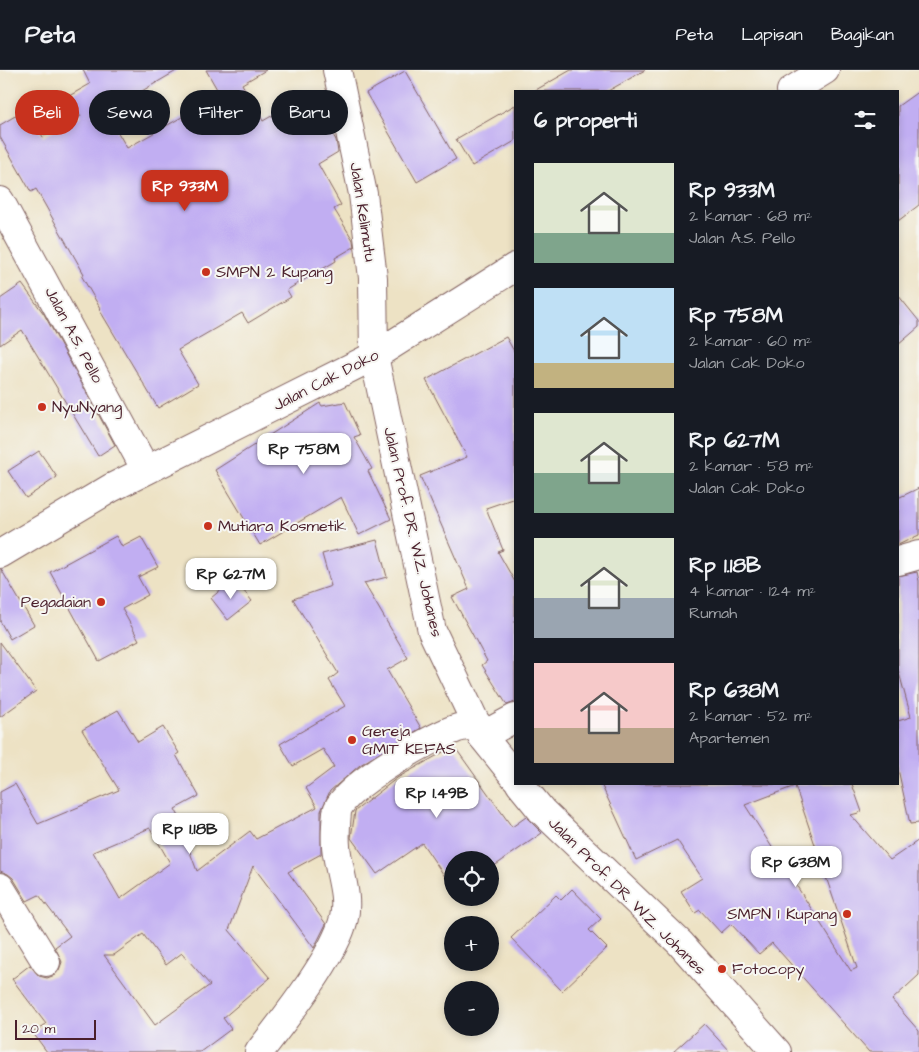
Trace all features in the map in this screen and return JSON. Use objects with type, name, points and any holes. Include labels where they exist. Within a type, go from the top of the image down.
[{"type":"street","name":"Jalan Kelimutu","points":[[337,70],[363,194],[373,278],[374,356]]},
{"type":"street","points":[[794,90],[825,70]]},
{"type":"street","name":"Jalan A.S. Pello","points":[[0,200],[146,470]]},
{"type":"street","name":"Jalan Cak Doko","points":[[0,554],[110,488],[374,356],[514,268]]},
{"type":"street","name":"Jalan Prof. DR. W.Z. Johanes","points":[[374,356],[432,631],[480,731],[514,777]]},
{"type":"street","points":[[899,561],[919,554]]},
{"type":"street","points":[[259,1052],[305,990],[331,947],[344,918],[345,896],[336,846],[337,810],[345,796],[404,755],[456,728],[480,731],[514,718]]},
{"type":"street","name":"Jalan Prof. DR. W.Z. Johanes","points":[[521,785],[542,811],[680,944],[777,1052]]},
{"type":"street","points":[[0,887],[46,962]]},
{"type":"building","name":"SMPN 2 Kupang","points":[[83,70],[178,70],[144,90],[89,90],[89,135],[119,135],[127,148],[150,135],[170,135],[170,124],[180,118],[180,135],[261,135],[261,117],[263,121],[271,116],[271,135],[333,135],[336,140],[338,152],[318,164],[341,205],[334,209],[353,240],[354,247],[335,258],[336,261],[287,290],[291,297],[248,323],[242,313],[178,350],[198,384],[158,408],[99,309],[81,275],[84,274],[36,189],[31,192],[0,137],[0,125],[15,116],[15,135],[42,135],[43,137],[47,135],[79,135],[79,117],[81,116],[79,113],[79,90],[90,84]]},
{"type":"building","name":"SMPN 2 Kupang","points":[[206,70],[266,70],[242,84],[245,90],[217,90]]},
{"type":"building","points":[[571,70],[645,70],[610,90],[536,90]]},
{"type":"building","points":[[405,71],[456,159],[417,182],[366,93]]},
{"type":"building","points":[[919,91],[919,205],[899,220],[899,105]]},
{"type":"building","points":[[514,106],[514,142],[472,166],[456,139]]},
{"type":"building","points":[[22,284],[44,314],[115,445],[98,456],[22,330],[0,345],[0,299]]},
{"type":"building","points":[[899,296],[919,321],[919,327],[899,344]]},
{"type":"building","points":[[506,337],[514,351],[514,498],[486,508],[503,550],[498,552],[514,580],[514,702],[507,705],[482,665],[487,661],[452,597],[469,589],[420,476],[467,457],[426,380]]},
{"type":"building","points":[[345,402],[360,435],[354,437],[372,469],[368,471],[391,519],[359,535],[341,497],[260,545],[215,470],[320,403],[322,406]]},
{"type":"building","points":[[39,451],[57,477],[26,498],[8,471]]},
{"type":"building","points":[[919,488],[919,535],[899,545],[899,498]]},
{"type":"building","name":"Pegadaian","points":[[116,536],[122,547],[141,537],[158,567],[138,577],[148,595],[122,609],[139,640],[99,661],[50,572]]},
{"type":"building","points":[[377,540],[387,577],[364,583],[408,658],[387,670],[421,728],[360,765],[330,791],[321,811],[321,854],[288,872],[326,924],[314,948],[253,866],[229,930],[270,978],[223,1018],[231,1029],[200,1052],[47,1052],[33,1033],[46,1024],[12,979],[30,965],[39,976],[47,978],[55,975],[62,962],[55,947],[70,936],[39,895],[27,901],[13,878],[0,871],[0,792],[15,784],[38,824],[119,790],[82,730],[118,710],[138,742],[163,727],[179,753],[176,755],[199,796],[175,809],[184,826],[181,828],[197,871],[250,831],[256,839],[317,807],[306,788],[334,767],[323,749],[293,766],[280,744],[345,706],[329,680],[338,673],[293,599],[331,586],[322,554]],"holes":[[[150,828],[170,863],[120,899],[93,852]],[[143,934],[166,965],[182,953],[210,985],[155,1025],[104,955],[114,955]]]},
{"type":"building","points":[[1,569],[34,625],[10,639],[0,621]]},
{"type":"building","points":[[917,572],[919,581],[919,823],[910,824],[899,774],[899,721],[911,717],[899,673],[899,576]]},
{"type":"building","points":[[234,579],[252,601],[228,620],[211,598]]},
{"type":"building","points":[[0,642],[36,691],[0,717]]},
{"type":"building","points":[[454,746],[512,827],[526,817],[542,833],[499,863],[499,851],[444,851],[444,875],[422,843],[377,874],[351,838],[355,811],[397,778]]},
{"type":"building","points":[[601,785],[852,785],[862,812],[851,815],[890,860],[919,840],[919,975],[892,1000],[919,1031],[919,1052],[869,1052],[772,943],[759,954],[731,924],[721,933],[700,910],[695,913],[681,891],[702,878],[677,840],[636,860]],"holes":[[[795,786],[857,968],[851,971],[745,805]]]},
{"type":"building","points":[[572,889],[601,919],[589,930],[607,948],[562,991],[511,938],[556,895],[561,900]]},
{"type":"building","points":[[704,1024],[730,1052],[673,1052]]},
{"type":"place","name":"SMPN 2 Kupang","points":[[206,272]]},
{"type":"place","name":"NyuNyang","points":[[42,407]]},
{"type":"place","name":"Mutiara Kosmetik","points":[[208,526]]},
{"type":"place","name":"Pegadaian","points":[[101,602]]},
{"type":"place","name":"Gereja GMIT KEFAS","points":[[352,740]]},
{"type":"place","name":"SMPN 1 Kupang","points":[[847,914]]},
{"type":"place","name":"Fotocopy","points":[[722,969]]}]
